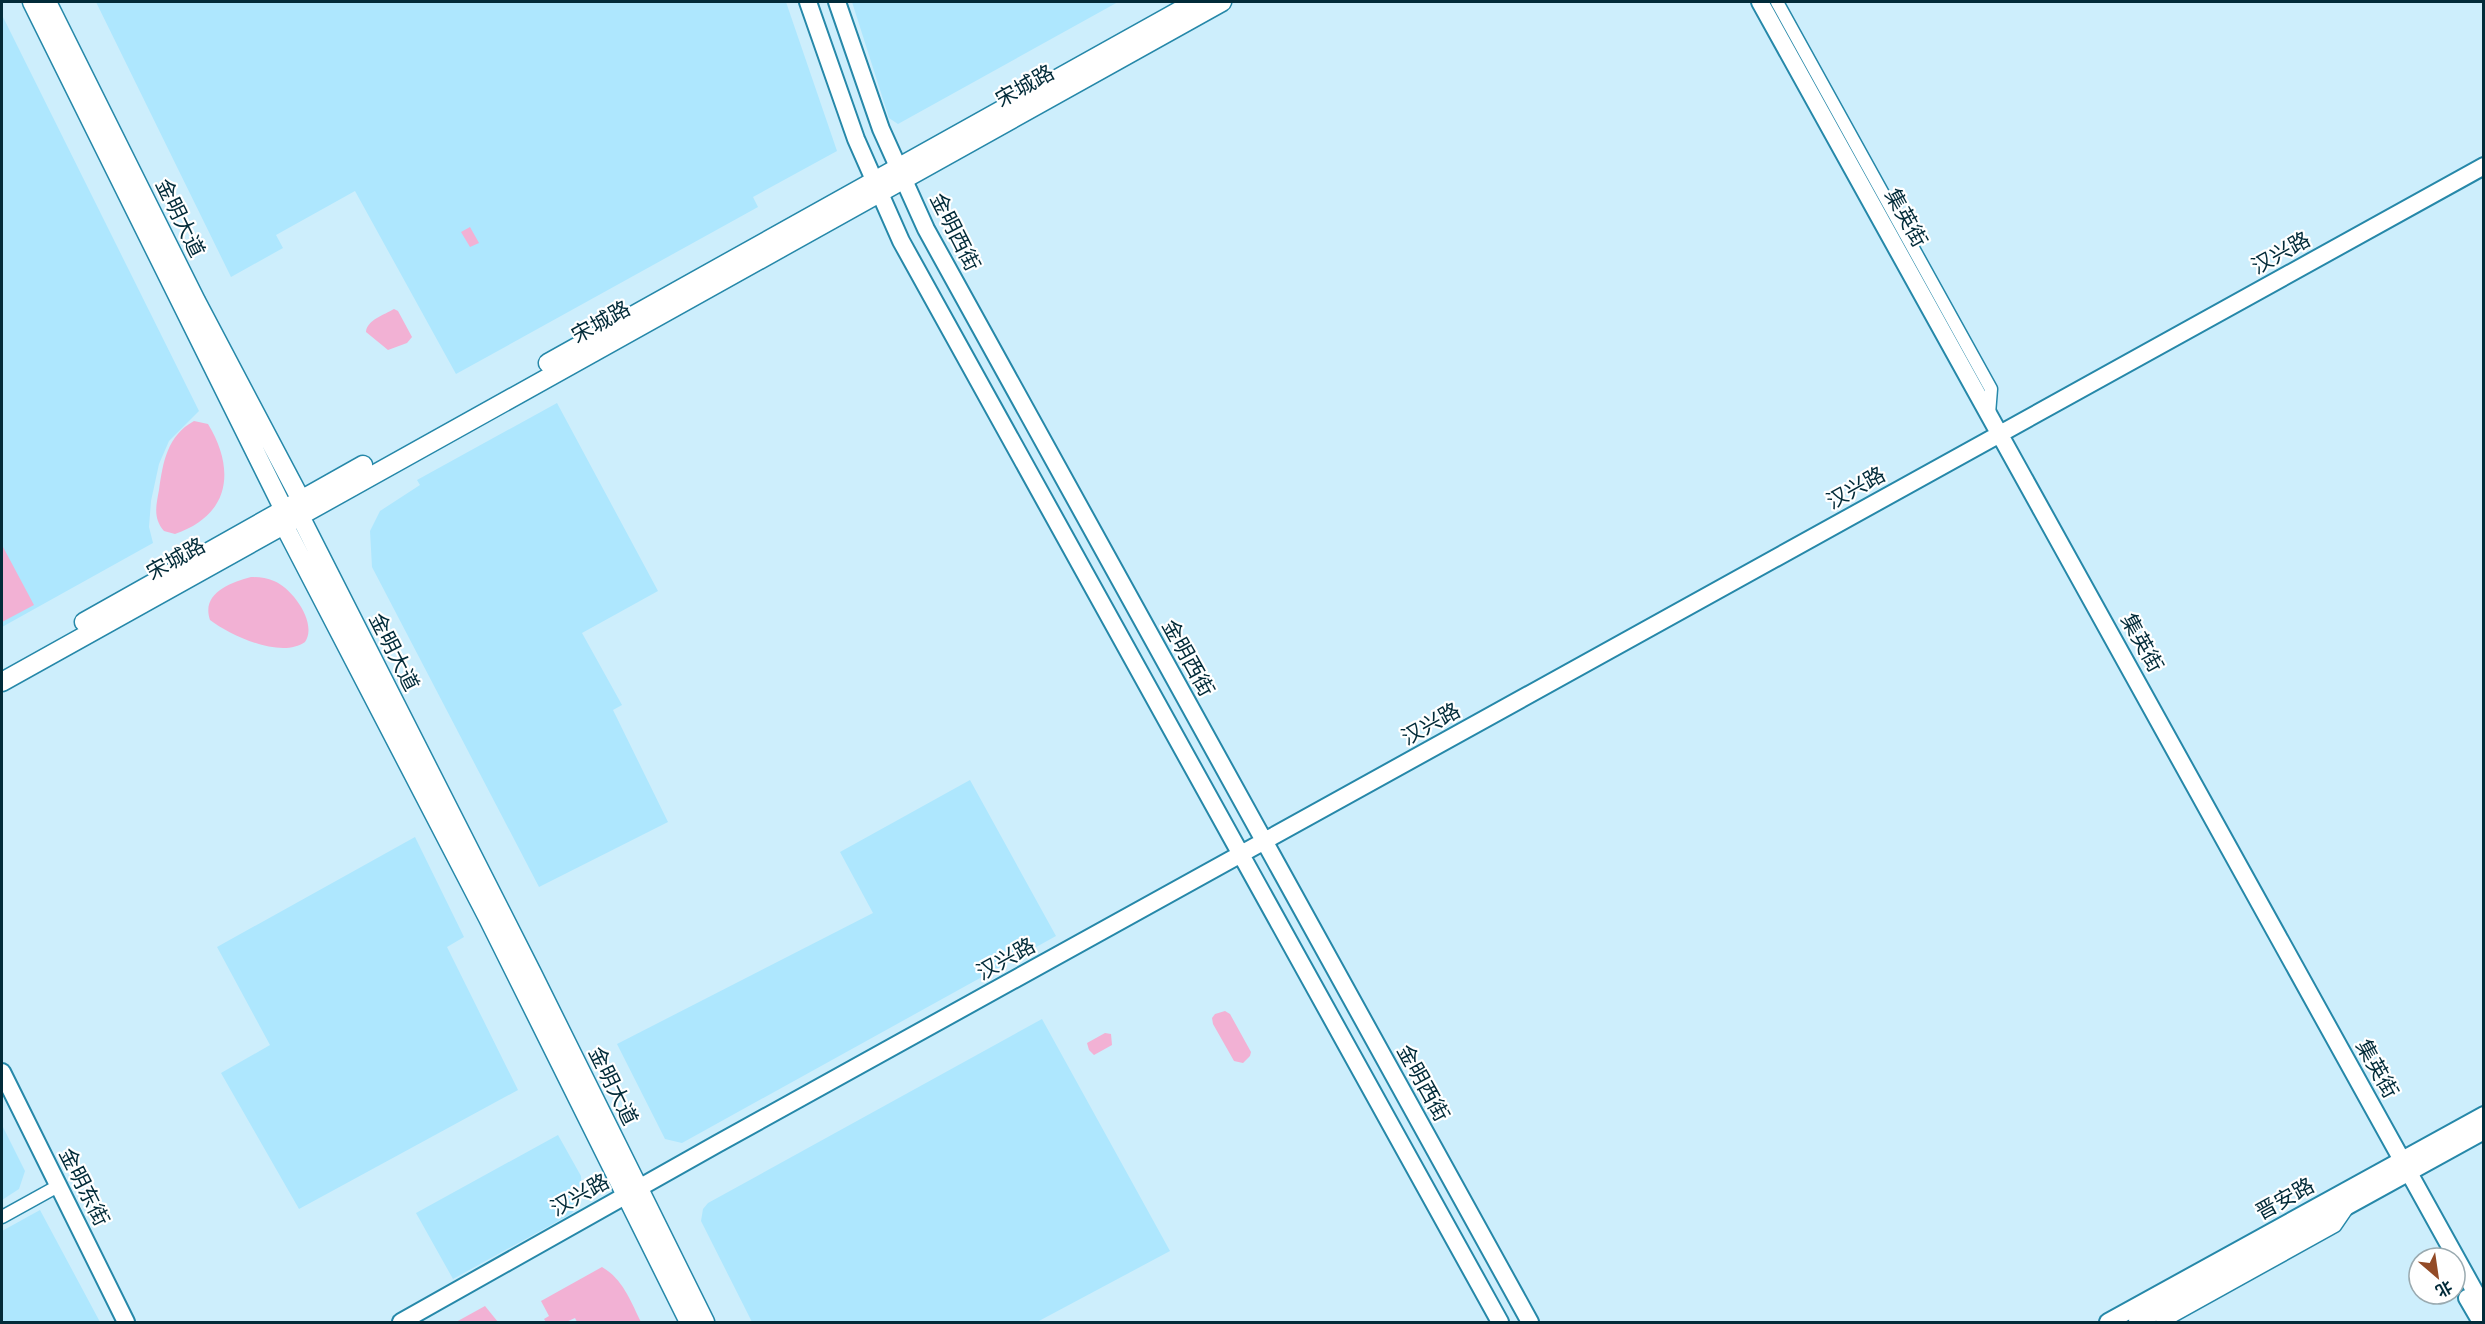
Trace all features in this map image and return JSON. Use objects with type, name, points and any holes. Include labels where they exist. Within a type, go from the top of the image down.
[{"type":"main road","name":"金明大道","points":[[32,2],[292,512],[488,918],[634,1195],[705,1323]]},
{"type":"main road","name":"金明大道","points":[[47,2],[196,301],[292,512]]},
{"type":"main road","name":"宋城路","points":[[2,669],[292,512],[877,187],[1195,2]]},
{"type":"main road","name":"宋城路","points":[[902,173],[1222,2]]},
{"type":"main road","name":"宋城路","points":[[2,682],[292,512]]},
{"type":"main road","name":"金明大道","points":[[634,1195],[689,1323]]},
{"type":"street","points":[[808,2],[840,99],[907,251],[1500,1323]]},
{"type":"street","name":"金明西街","points":[[837,2],[866,90],[926,229],[1530,1323]]},
{"type":"street","name":"集英街","points":[[1749,2],[1998,439],[2401,1168],[2484,1308]]},
{"type":"street","name":"集英街","points":[[1760,2],[1989,414],[1998,439]]},
{"type":"street","points":[[1777,2],[1991,389],[1989,414]]},
{"type":"street","name":"汉兴路","points":[[401,1323],[1998,439],[2484,166]]},
{"type":"street","name":"汉兴路","points":[[1998,439],[2484,174]]},
{"type":"street","name":"金明东街","points":[[2,1072],[126,1323]]},
{"type":"street","name":"晋安路","points":[[2137,1323],[2349,1205],[2401,1168],[2484,1115]]},
{"type":"street","name":"晋安路","points":[[2108,1323],[2401,1168],[2484,1131]]},
{"type":"street","name":"集英街","points":[[2401,1168],[2439,1246]]},
{"type":"street","points":[[2,1216],[58,1186]]},
{"type":"street","name":"汉兴路","points":[[416,1323],[634,1195]]},
{"type":"street","points":[[2162,1323],[2335,1226],[2349,1205]]},
{"type":"street","points":[[2467,1298],[2481,1323]]},
{"type":"shaded area","points":[[96,2],[786,2],[837,151],[753,197],[758,207],[456,374],[355,191],[276,235],[283,248],[231,277]]},
{"type":"shaded area","points":[[852,2],[1118,2],[898,124],[889,118]]},
{"type":"shaded area","points":[[2,15],[199,411],[169,441],[159,464],[151,501],[149,527],[153,543],[2,627]]},
{"type":"shaded area","points":[[470,227],[479,243],[470,247],[461,232]]},
{"type":"shaded area","points":[[394,309],[398,311],[412,337],[407,343],[388,350],[366,332],[369,324]]},
{"type":"shaded area","points":[[557,403],[658,591],[582,633],[622,705],[613,710],[668,822],[539,887],[372,567],[370,531],[380,511],[420,485],[417,480]]},
{"type":"shaded area","points":[[194,421],[208,424],[217,441],[224,474],[223,489],[217,503],[207,515],[193,526],[175,534],[164,531],[158,521],[156,507],[168,451],[178,434]]},
{"type":"shaded area","points":[[2,545],[34,605],[2,622]]},
{"type":"shaded area","points":[[251,577],[274,581],[295,598],[306,616],[308,634],[305,642],[295,647],[270,647],[230,633],[210,620],[208,611],[213,596],[234,582]]},
{"type":"shaded area","points":[[970,780],[1056,936],[682,1143],[665,1139],[617,1044],[873,913],[840,852]]},
{"type":"shaded area","points":[[415,837],[464,937],[447,947],[518,1090],[299,1209],[221,1073],[270,1045],[217,947]]},
{"type":"shaded area","points":[[1225,1011],[1230,1014],[1251,1052],[1243,1063],[1234,1061],[1213,1024],[1212,1018],[1215,1014]]},
{"type":"shaded area","points":[[1042,1019],[1170,1251],[1037,1322],[752,1322],[701,1221],[703,1209],[708,1203]]},
{"type":"shaded area","points":[[1105,1033],[1111,1034],[1112,1045],[1094,1055],[1087,1043]]},
{"type":"shaded area","points":[[2,1125],[25,1171],[19,1189],[2,1200]]},
{"type":"shaded area","points":[[558,1135],[581,1176],[582,1193],[579,1205],[571,1214],[453,1279],[416,1213]]},
{"type":"shaded area","points":[[40,1210],[100,1322],[2,1322],[2,1231]]},
{"type":"shaded area","points":[[602,1267],[621,1284],[641,1322],[577,1322],[575,1318],[566,1322],[546,1322],[544,1319],[549,1316],[541,1301]]},
{"type":"shaded area","points":[[485,1306],[498,1322],[456,1322]]}]
